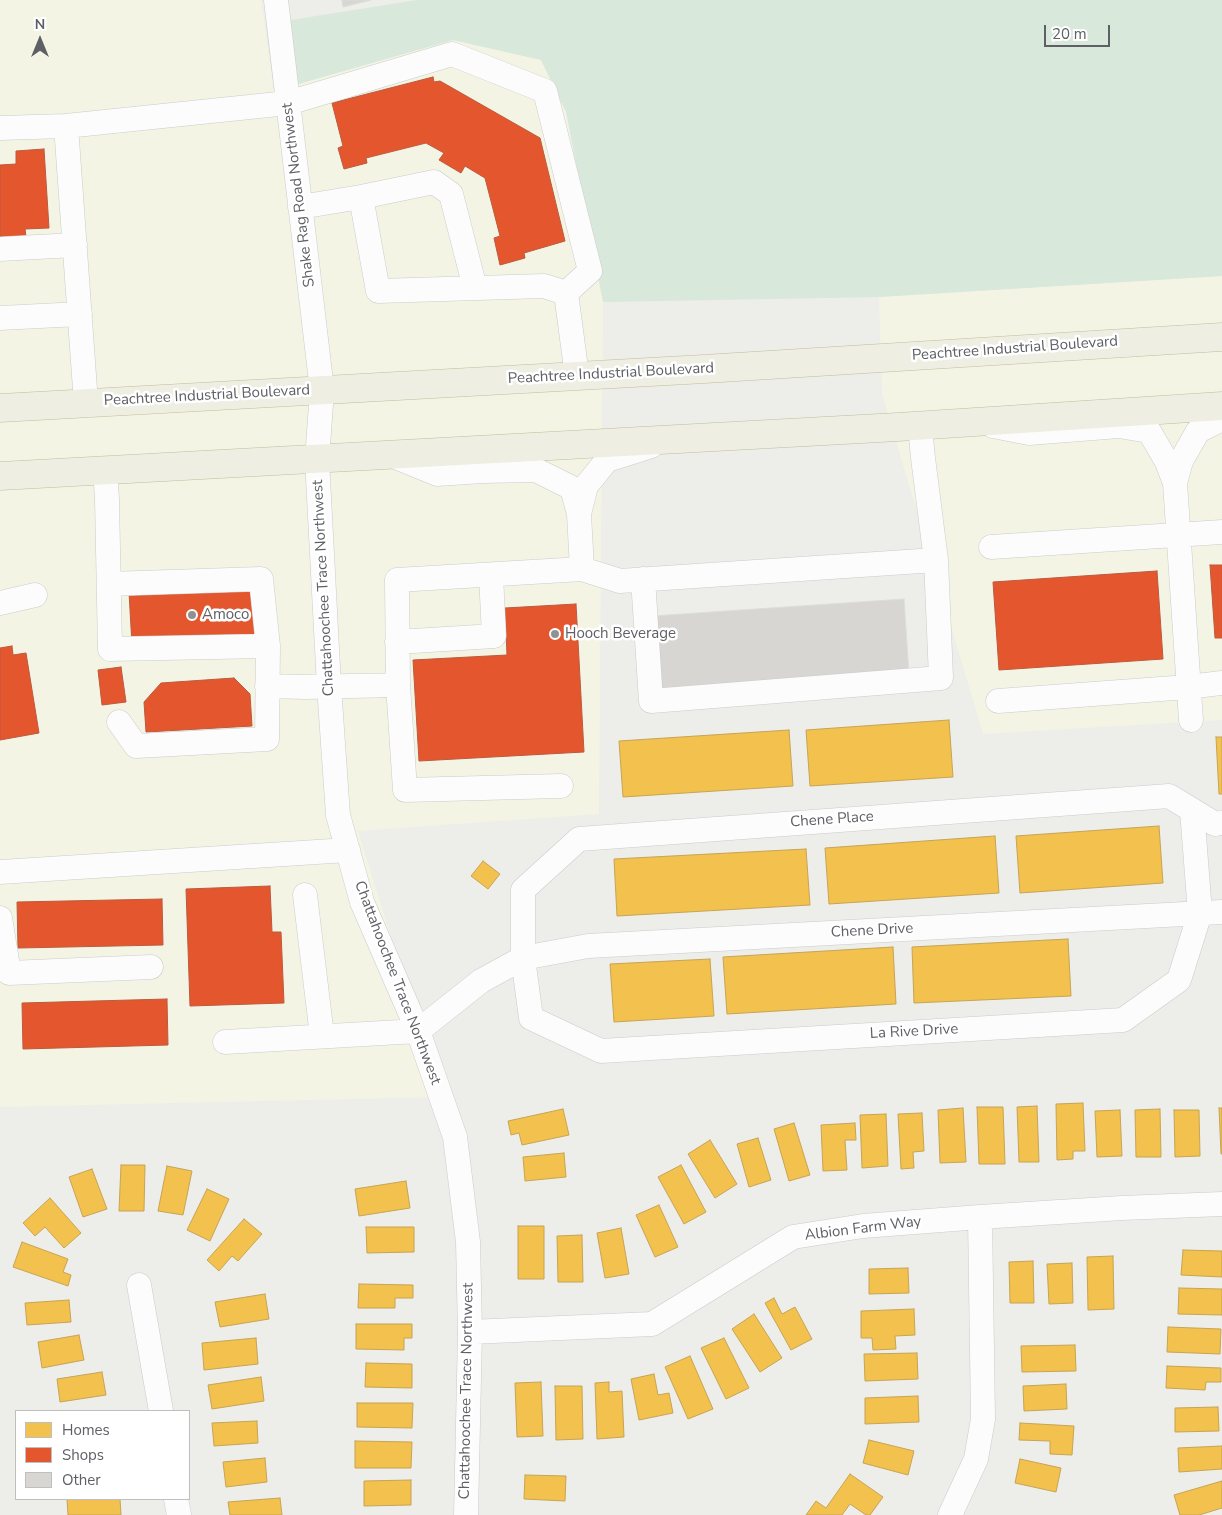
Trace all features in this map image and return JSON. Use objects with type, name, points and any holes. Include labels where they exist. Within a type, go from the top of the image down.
[{"type":"highway","name":"Peachtree Industrial Boulevard","points":[[0,408],[577,376],[1222,337]]},
{"type":"highway","points":[[0,476],[920,426],[1222,406]]},
{"type":"street","name":"Shake Rag Road Northwest","points":[[276,0],[322,390]]},
{"type":"street","points":[[0,128],[66,126],[288,104],[452,54],[545,91],[590,271],[566,293]]},
{"type":"street","points":[[66,126],[86,403]]},
{"type":"street","points":[[300,207],[361,198],[434,182],[451,194],[475,288]]},
{"type":"street","points":[[361,198],[378,291],[544,286],[566,293]]},
{"type":"street","points":[[0,249],[74,245]]},
{"type":"street","points":[[566,293],[577,376]]},
{"type":"street","points":[[0,318],[80,314]]},
{"type":"street","name":"Chattahoochee Trace Northwest","points":[[322,390],[317,460],[338,815],[362,902],[418,1031],[456,1137],[468,1242],[470,1332],[466,1515]]},
{"type":"street","points":[[1175,483],[1181,461],[1198,431],[1222,419]]},
{"type":"street","points":[[972,422],[1029,433],[1119,426],[1149,431],[1167,462],[1175,483],[1191,720]]},
{"type":"street","points":[[643,579],[652,701],[941,678],[936,560],[920,426]]},
{"type":"street","points":[[579,514],[586,486],[607,460],[666,440]]},
{"type":"street","points":[[392,456],[437,474],[536,470],[572,488],[579,514],[582,569]]},
{"type":"street","points":[[105,470],[110,650],[268,646]]},
{"type":"street","points":[[991,547],[1222,532]]},
{"type":"street","points":[[561,786],[405,790],[398,685],[397,580],[582,569],[620,581],[936,560]]},
{"type":"street","points":[[397,642],[494,636],[491,575]]},
{"type":"street","points":[[109,584],[261,579],[268,646],[266,739],[136,746],[120,722]]},
{"type":"street","points":[[0,603],[35,595]]},
{"type":"street","points":[[998,701],[1222,682]]},
{"type":"street","points":[[268,686],[398,685]]},
{"type":"street","name":"Chene Place","points":[[523,958],[523,890],[579,839],[1169,796],[1215,824],[1222,823]]},
{"type":"street","name":"La Rive Drive","points":[[523,958],[531,1018],[601,1051],[1123,1020],[1178,980],[1211,913],[1192,810]]},
{"type":"street","points":[[0,872],[348,850]]},
{"type":"street","points":[[305,895],[322,1036]]},
{"type":"street","name":"Chene Drive","points":[[418,1031],[481,981],[523,958],[588,946],[1211,913]]},
{"type":"street","points":[[0,918],[9,973],[151,967]]},
{"type":"street","points":[[225,1042],[418,1031]]},
{"type":"street","name":"Albion Farm Way","points":[[470,1332],[652,1324],[793,1237],[863,1226],[980,1217],[1222,1204]]},
{"type":"street","points":[[950,1515],[976,1460],[984,1419],[980,1217]]},
{"type":"street","points":[[139,1285],[161,1410]]},
{"type":"street","points":[[176,1500],[178,1515]]},
{"type":"shaded area","points":[[0,0],[261,0],[274,90],[453,40],[541,60],[566,112],[603,302],[599,814],[358,831],[441,1097],[0,1107]]},
{"type":"shaded area","points":[[417,0],[1222,0],[1222,276],[879,297],[603,302],[566,112],[541,60],[453,40],[274,91],[266,24]]},
{"type":"shaded area","points":[[1222,276],[1222,720],[983,734],[882,394],[879,297]]},
{"type":"building: Homes","points":[[949,720],[953,777],[810,786],[806,730]]},
{"type":"building: Homes","points":[[789,730],[793,786],[623,797],[619,741]]},
{"type":"building: Homes","points":[[1216,737],[1222,737],[1222,794],[1219,794]]},
{"type":"building: Homes","points":[[1159,826],[1163,883],[1020,893],[1016,836]]},
{"type":"building: Homes","points":[[995,836],[999,893],[829,904],[825,848]]},
{"type":"building: Homes","points":[[806,849],[810,905],[617,916],[614,859]]},
{"type":"building: Homes","points":[[483,861],[500,874],[488,889],[471,876]]},
{"type":"building: Homes","points":[[1068,939],[1071,996],[914,1003],[912,947]]},
{"type":"building: Homes","points":[[893,947],[896,1004],[727,1014],[723,957]]},
{"type":"building: Homes","points":[[710,959],[714,1016],[614,1022],[610,964]]},
{"type":"building: Homes","points":[[1083,1103],[1085,1151],[1073,1151],[1073,1159],[1057,1160],[1056,1104]]},
{"type":"building: Homes","points":[[1037,1106],[1039,1162],[1019,1162],[1017,1107]]},
{"type":"building: Homes","points":[[977,1107],[1003,1107],[1005,1164],[979,1164]]},
{"type":"building: Homes","points":[[963,1108],[966,1162],[940,1163],[938,1110]]},
{"type":"building: Homes","points":[[1219,1108],[1222,1108],[1222,1154],[1221,1154]]},
{"type":"building: Homes","points":[[563,1109],[569,1135],[522,1145],[519,1133],[511,1135],[508,1121]]},
{"type":"building: Homes","points":[[1160,1109],[1161,1157],[1136,1157],[1135,1110]]},
{"type":"building: Homes","points":[[1120,1110],[1122,1156],[1097,1157],[1095,1111]]},
{"type":"building: Homes","points":[[1174,1110],[1199,1110],[1200,1156],[1175,1157]]},
{"type":"building: Homes","points":[[922,1113],[924,1151],[913,1152],[914,1168],[901,1169],[898,1114]]},
{"type":"building: Homes","points":[[886,1114],[888,1166],[862,1168],[860,1115]]},
{"type":"building: Homes","points":[[794,1123],[810,1175],[789,1181],[774,1129]]},
{"type":"building: Homes","points":[[855,1123],[856,1140],[845,1140],[847,1170],[823,1171],[821,1125]]},
{"type":"building: Homes","points":[[758,1138],[771,1180],[749,1187],[737,1144]]},
{"type":"building: Homes","points":[[710,1140],[737,1184],[715,1198],[688,1154]]},
{"type":"building: Homes","points":[[564,1153],[566,1177],[525,1181],[523,1157]]},
{"type":"building: Homes","points":[[121,1165],[145,1165],[144,1211],[119,1211]]},
{"type":"building: Homes","points":[[681,1165],[706,1212],[684,1224],[658,1177]]},
{"type":"building: Homes","points":[[167,1166],[192,1171],[183,1215],[158,1211]]},
{"type":"building: Homes","points":[[92,1169],[107,1209],[83,1217],[69,1177]]},
{"type":"building: Homes","points":[[406,1181],[410,1208],[359,1216],[355,1189]]},
{"type":"building: Homes","points":[[207,1189],[229,1199],[210,1241],[187,1230]]},
{"type":"building: Homes","points":[[50,1198],[81,1233],[64,1248],[45,1227],[35,1236],[23,1223]]},
{"type":"building: Homes","points":[[659,1205],[678,1247],[655,1257],[636,1215]]},
{"type":"building: Homes","points":[[244,1219],[262,1234],[238,1261],[232,1256],[219,1271],[207,1260]]},
{"type":"building: Homes","points":[[518,1226],[544,1226],[544,1279],[518,1279]]},
{"type":"building: Homes","points":[[366,1227],[414,1227],[414,1252],[367,1253]]},
{"type":"building: Homes","points":[[621,1228],[629,1274],[605,1278],[597,1233]]},
{"type":"building: Homes","points":[[582,1235],[583,1282],[558,1282],[557,1236]]},
{"type":"building: Homes","points":[[22,1242],[68,1259],[63,1272],[71,1275],[68,1286],[13,1267]]},
{"type":"building: Homes","points":[[1183,1250],[1222,1251],[1222,1277],[1181,1275]]},
{"type":"building: Homes","points":[[1113,1256],[1114,1309],[1088,1310],[1087,1257]]},
{"type":"building: Homes","points":[[1033,1261],[1034,1303],[1010,1303],[1009,1262]]},
{"type":"building: Homes","points":[[1072,1263],[1073,1303],[1049,1304],[1047,1264]]},
{"type":"building: Homes","points":[[908,1268],[909,1293],[869,1294],[869,1269]]},
{"type":"building: Homes","points":[[359,1284],[413,1285],[413,1298],[395,1298],[395,1308],[358,1308]]},
{"type":"building: Homes","points":[[1179,1288],[1222,1289],[1222,1315],[1178,1314]]},
{"type":"building: Homes","points":[[265,1294],[269,1319],[220,1327],[215,1302]]},
{"type":"building: Homes","points":[[774,1298],[782,1314],[795,1307],[812,1339],[791,1350],[765,1303]]},
{"type":"building: Homes","points":[[69,1300],[71,1322],[27,1325],[25,1303]]},
{"type":"building: Homes","points":[[914,1309],[915,1335],[895,1336],[896,1349],[873,1350],[872,1338],[861,1338],[861,1311]]},
{"type":"building: Homes","points":[[754,1314],[782,1358],[760,1372],[732,1329]]},
{"type":"building: Homes","points":[[356,1324],[412,1324],[412,1338],[404,1338],[404,1350],[356,1349]]},
{"type":"building: Homes","points":[[1168,1327],[1221,1329],[1220,1354],[1167,1352]]},
{"type":"building: Homes","points":[[79,1335],[84,1360],[42,1368],[38,1342]]},
{"type":"building: Homes","points":[[256,1338],[258,1364],[204,1370],[202,1343]]},
{"type":"building: Homes","points":[[724,1338],[749,1388],[726,1399],[701,1348]]},
{"type":"building: Homes","points":[[1075,1345],[1076,1371],[1022,1372],[1021,1346]]},
{"type":"building: Homes","points":[[917,1353],[918,1379],[865,1381],[864,1354]]},
{"type":"building: Homes","points":[[690,1356],[713,1409],[688,1419],[665,1367]]},
{"type":"building: Homes","points":[[366,1363],[412,1364],[412,1388],[365,1387]]},
{"type":"building: Homes","points":[[1167,1366],[1221,1368],[1221,1382],[1206,1382],[1205,1390],[1166,1388]]},
{"type":"building: Homes","points":[[102,1372],[106,1395],[60,1402],[57,1379]]},
{"type":"building: Homes","points":[[654,1374],[658,1395],[669,1393],[673,1413],[639,1420],[631,1379]]},
{"type":"building: Homes","points":[[261,1377],[264,1401],[212,1409],[208,1385]]},
{"type":"building: Homes","points":[[541,1382],[543,1436],[517,1437],[515,1383]]},
{"type":"building: Homes","points":[[609,1382],[609,1392],[622,1391],[624,1437],[597,1439],[595,1383]]},
{"type":"building: Homes","points":[[1066,1384],[1067,1409],[1024,1411],[1023,1386]]},
{"type":"building: Homes","points":[[555,1386],[582,1386],[583,1439],[556,1440]]},
{"type":"building: Homes","points":[[918,1396],[919,1422],[865,1424],[865,1398]]},
{"type":"building: Homes","points":[[357,1403],[413,1403],[412,1428],[357,1427]]},
{"type":"building: Homes","points":[[1218,1407],[1219,1431],[1175,1432],[1175,1408]]},
{"type":"building: Homes","points":[[257,1421],[258,1443],[214,1446],[212,1423]]},
{"type":"building: Homes","points":[[1020,1423],[1074,1426],[1072,1455],[1050,1454],[1050,1441],[1019,1440]]},
{"type":"building: Homes","points":[[869,1440],[914,1451],[908,1475],[863,1463]]},
{"type":"building: Homes","points":[[355,1441],[412,1442],[411,1468],[355,1468]]},
{"type":"building: Homes","points":[[1222,1446],[1222,1469],[1179,1472],[1178,1448]]},
{"type":"building: Homes","points":[[265,1458],[267,1482],[226,1487],[223,1462]]},
{"type":"building: Homes","points":[[1020,1459],[1061,1468],[1056,1492],[1015,1483]]},
{"type":"building: Homes","points":[[850,1474],[883,1497],[870,1515],[866,1515],[850,1504],[842,1515],[806,1515],[816,1501],[826,1508]]},
{"type":"building: Homes","points":[[525,1475],[566,1476],[565,1501],[524,1499]]},
{"type":"building: Homes","points":[[411,1480],[411,1505],[364,1506],[364,1481]]},
{"type":"building: Homes","points":[[1222,1481],[1222,1508],[1199,1515],[1180,1515],[1174,1495]]},
{"type":"building: Homes","points":[[280,1498],[282,1515],[230,1515],[228,1502]]},
{"type":"building: Homes","points":[[67,1500],[120,1500],[121,1515],[68,1515]]},
{"type":"building: Shops","points":[[433,77],[434,82],[440,81],[540,138],[565,241],[524,253],[525,258],[500,265],[494,238],[500,236],[485,178],[465,166],[461,173],[439,160],[444,153],[426,143],[366,158],[367,163],[344,169],[338,148],[343,146],[332,103]]},
{"type":"building: Shops","points":[[44,149],[49,228],[25,229],[26,237],[0,239],[0,165],[16,164],[16,151]]},
{"type":"building: Shops","points":[[1210,565],[1222,565],[1222,638],[1215,638]]},
{"type":"building: Shops","points":[[1157,571],[1163,659],[999,670],[993,582]]},
{"type":"building: Shops","name":"Amoco","points":[[252,584],[255,638],[132,645],[129,592]]},
{"type":"building: Shops","points":[[576,604],[584,752],[419,761],[413,660],[507,655],[505,608]]},
{"type":"building: Shops","points":[[12,646],[13,655],[26,653],[39,733],[0,740],[0,648]]},
{"type":"building: Shops","points":[[121,667],[126,702],[102,705],[98,670]]},
{"type":"building: Shops","points":[[234,678],[250,694],[252,726],[146,732],[144,702],[161,683]]},
{"type":"building: Shops","points":[[270,886],[272,932],[281,932],[284,1003],[190,1006],[186,889]]},
{"type":"building: Shops","points":[[162,899],[163,945],[18,948],[17,902]]},
{"type":"building: Shops","points":[[167,999],[168,1045],[23,1049],[22,1003]]},
{"type":"building: Other","points":[[342,0],[371,0],[343,7]]},
{"type":"building: Other","points":[[904,599],[909,675],[658,692],[653,616]]},
{"type":"place","name":"Amoco","points":[[192,615]]},
{"type":"place","name":"Hooch Beverage","points":[[555,634]]}]
